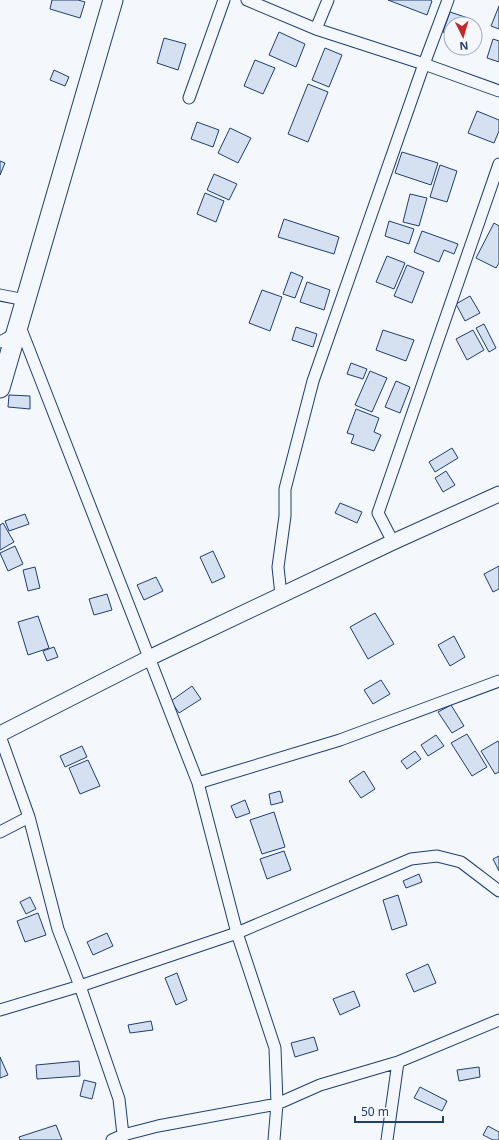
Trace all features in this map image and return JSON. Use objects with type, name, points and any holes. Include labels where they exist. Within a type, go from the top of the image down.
[{"type":"highway","points":[[0,388],[11,333],[25,300],[113,0]]},
{"type":"main road","points":[[0,735],[149,658],[393,542],[499,494]]},
{"type":"street","points":[[189,98],[224,0]]},
{"type":"street","points":[[247,0],[316,29],[499,90]]},
{"type":"street","points":[[316,29],[328,0]]},
{"type":"street","points":[[282,595],[278,567],[285,516],[285,489],[303,419],[320,360],[448,0]]},
{"type":"street","points":[[393,542],[378,513],[498,172]]},
{"type":"street","points":[[0,295],[25,300]]},
{"type":"street","points":[[11,333],[149,658],[198,783],[237,933],[275,1048],[277,1104],[274,1140]]},
{"type":"street","points":[[198,783],[340,740],[499,681]]},
{"type":"street","points":[[0,735],[29,817],[58,929],[120,1099],[123,1138]]},
{"type":"street","points":[[0,832],[29,817]]},
{"type":"street","points":[[0,1010],[80,986],[237,933],[411,859],[437,856],[461,862],[499,891]]},
{"type":"street","points":[[112,1140],[123,1138],[158,1126],[277,1104],[320,1085],[398,1062],[499,1020]]},
{"type":"street","points":[[387,1140],[398,1062]]},
{"type":"building","points":[[52,0],[78,0],[85,2],[80,18],[50,9]]},
{"type":"building","points":[[388,0],[430,0],[432,1],[427,15]]},
{"type":"building","points":[[499,6],[499,29],[491,26]]},
{"type":"building","points":[[450,12],[462,16],[449,16]]},
{"type":"building","points":[[279,32],[305,44],[296,67],[269,55]]},
{"type":"building","points":[[164,38],[186,44],[178,70],[157,63]]},
{"type":"building","points":[[493,39],[499,41],[499,62],[487,58]]},
{"type":"building","points":[[325,48],[342,55],[329,87],[312,80]]},
{"type":"building","points":[[255,60],[275,68],[263,94],[244,86]]},
{"type":"building","points":[[54,70],[69,77],[65,86],[50,80]]},
{"type":"building","points":[[308,84],[328,92],[308,142],[288,134]]},
{"type":"building","points":[[477,111],[499,120],[499,131],[494,143],[468,133]]},
{"type":"building","points":[[197,122],[219,130],[213,147],[191,139]]},
{"type":"building","points":[[230,128],[251,138],[238,163],[218,153]]},
{"type":"building","points":[[402,152],[438,163],[431,185],[395,173]]},
{"type":"building","points":[[0,161],[5,163],[0,175]]},
{"type":"building","points":[[440,165],[457,171],[447,202],[430,197]]},
{"type":"building","points":[[214,174],[237,184],[229,200],[207,190]]},
{"type":"building","points":[[205,193],[224,201],[216,222],[197,214]]},
{"type":"building","points":[[410,194],[427,198],[419,226],[403,222]]},
{"type":"building","points":[[284,219],[339,237],[334,254],[278,237]]},
{"type":"building","points":[[389,221],[414,229],[409,244],[385,236]]},
{"type":"building","points":[[494,223],[499,226],[499,263],[496,268],[476,258]]},
{"type":"building","points":[[422,231],[458,244],[454,254],[444,250],[439,262],[414,252]]},
{"type":"building","points":[[387,256],[405,263],[394,289],[376,282]]},
{"type":"building","points":[[407,265],[424,272],[412,303],[394,296]]},
{"type":"building","points":[[291,272],[303,277],[295,298],[283,294]]},
{"type":"building","points":[[307,282],[330,290],[324,310],[300,302]]},
{"type":"building","points":[[262,290],[282,297],[270,331],[249,323]]},
{"type":"building","points":[[470,296],[480,313],[465,321],[456,304]]},
{"type":"building","points":[[484,324],[496,348],[489,352],[476,328]]},
{"type":"building","points":[[296,327],[317,334],[313,347],[292,340]]},
{"type":"building","points":[[383,330],[414,340],[406,361],[376,350]]},
{"type":"building","points":[[473,330],[484,350],[467,360],[456,339]]},
{"type":"building","points":[[351,363],[367,369],[363,379],[347,374]]},
{"type":"building","points":[[370,371],[387,378],[372,412],[355,405]]},
{"type":"building","points":[[396,381],[410,387],[400,413],[385,407]]},
{"type":"building","points":[[9,395],[30,396],[30,409],[8,407]]},
{"type":"building","points":[[356,409],[379,418],[374,432],[381,435],[374,451],[351,443],[354,435],[347,433]]},
{"type":"building","points":[[452,448],[458,458],[435,472],[429,462]]},
{"type":"building","points":[[446,471],[455,485],[443,492],[435,478]]},
{"type":"building","points":[[340,503],[362,512],[357,523],[335,513]]},
{"type":"building","points":[[25,514],[29,524],[9,531],[5,521]]},
{"type":"building","points":[[3,523],[14,542],[0,550],[0,525]]},
{"type":"building","points":[[15,546],[23,564],[8,571],[0,553]]},
{"type":"building","points":[[213,551],[225,577],[212,583],[200,557]]},
{"type":"building","points":[[499,566],[499,589],[493,592],[484,574]]},
{"type":"building","points":[[35,567],[40,588],[28,591],[23,570]]},
{"type":"building","points":[[156,577],[163,591],[144,600],[137,585]]},
{"type":"building","points":[[107,594],[112,610],[94,615],[89,599]]},
{"type":"building","points":[[375,613],[394,644],[368,659],[350,627]]},
{"type":"building","points":[[38,616],[49,648],[28,655],[18,622]]},
{"type":"building","points":[[454,636],[465,657],[450,666],[438,645]]},
{"type":"building","points":[[54,647],[58,657],[47,661],[43,651]]},
{"type":"building","points":[[381,680],[390,694],[373,704],[364,690]]},
{"type":"building","points":[[192,686],[201,699],[179,713],[171,701]]},
{"type":"building","points":[[451,705],[464,726],[452,733],[438,712]]},
{"type":"building","points":[[467,734],[487,767],[472,776],[451,743]]},
{"type":"building","points":[[436,735],[444,746],[428,756],[421,745]]},
{"type":"building","points":[[498,741],[499,772],[495,774],[481,751]]},
{"type":"building","points":[[82,746],[87,757],[65,767],[60,756]]},
{"type":"building","points":[[415,751],[421,759],[407,769],[401,761]]},
{"type":"building","points":[[88,760],[100,786],[80,794],[69,768]]},
{"type":"building","points":[[364,771],[375,789],[361,798],[349,781]]},
{"type":"building","points":[[280,791],[283,802],[271,805],[269,794]]},
{"type":"building","points":[[245,800],[250,813],[236,818],[231,806]]},
{"type":"building","points":[[274,812],[285,847],[262,854],[250,820]]},
{"type":"building","points":[[284,851],[291,870],[267,879],[260,859]]},
{"type":"building","points":[[499,856],[499,871],[493,859]]},
{"type":"building","points":[[419,874],[422,882],[406,888],[403,881]]},
{"type":"building","points":[[398,895],[407,925],[392,930],[383,900]]},
{"type":"building","points":[[30,897],[36,909],[26,914],[20,902]]},
{"type":"building","points":[[38,913],[46,935],[25,942],[17,921]]},
{"type":"building","points":[[107,933],[113,946],[93,955],[87,942]]},
{"type":"building","points":[[428,964],[436,983],[414,992],[406,974]]},
{"type":"building","points":[[177,973],[187,1000],[176,1005],[165,978]]},
{"type":"building","points":[[354,991],[360,1006],[340,1015],[333,999]]},
{"type":"building","points":[[151,1021],[153,1030],[130,1033],[128,1025]]},
{"type":"building","points":[[314,1037],[318,1050],[295,1057],[291,1043]]},
{"type":"building","points":[[0,1057],[8,1075],[0,1078]]},
{"type":"building","points":[[79,1061],[80,1076],[37,1079],[36,1065]]},
{"type":"building","points":[[479,1067],[480,1077],[459,1081],[457,1070]]},
{"type":"building","points":[[84,1080],[96,1083],[92,1099],[80,1096]]},
{"type":"building","points":[[420,1087],[447,1101],[442,1111],[414,1098]]},
{"type":"building","points":[[56,1125],[62,1140],[20,1140],[19,1137]]},
{"type":"building","points":[[488,1126],[499,1132],[499,1140],[493,1140],[483,1135]]}]
